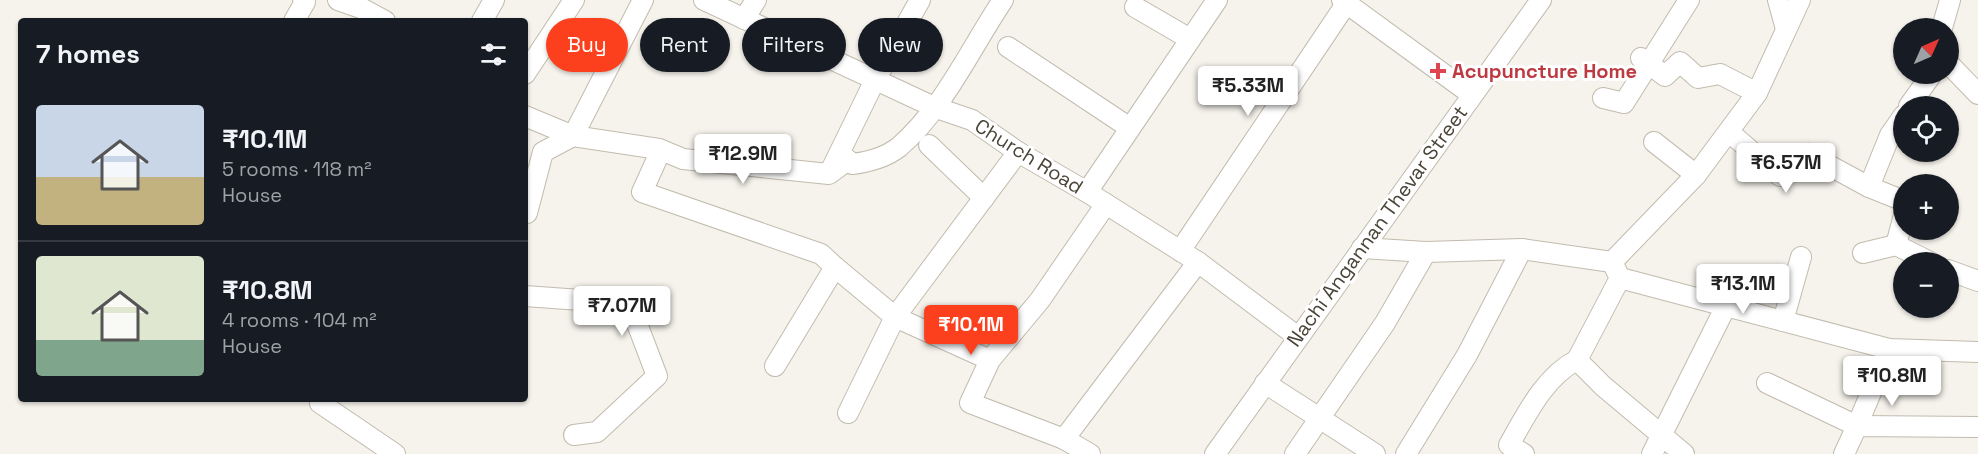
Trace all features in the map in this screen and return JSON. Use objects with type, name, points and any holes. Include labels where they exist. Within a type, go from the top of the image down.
[{"type":"street","points":[[338,0],[361,8],[379,18]]},
{"type":"street","points":[[484,18],[494,0]]},
{"type":"street","points":[[528,69],[574,0]]},
{"type":"street","points":[[528,209],[543,152],[573,136],[643,0]]},
{"type":"street","name":"Church Road","points":[[705,0],[742,18]]},
{"type":"street","points":[[745,18],[756,0]]},
{"type":"street","points":[[829,174],[876,80],[920,0]]},
{"type":"street","points":[[528,117],[573,136],[661,150],[683,159],[829,174],[848,160],[852,164],[865,162],[880,158],[898,147],[934,107],[1003,0]]},
{"type":"street","points":[[1087,192],[1217,0]]},
{"type":"street","name":"Nachi Angannan Thevar Street","points":[[1215,454],[1471,94],[1541,0]]},
{"type":"street","points":[[1603,98],[1624,103],[1645,62],[1689,0]]},
{"type":"street","points":[[1778,0],[1786,29]]},
{"type":"street","points":[[1524,454],[1509,445],[1525,415],[1562,368],[1577,360],[1616,270],[1696,175],[1757,93],[1800,0]]},
{"type":"street","points":[[1945,18],[1950,0]]},
{"type":"street","points":[[296,18],[307,1]]},
{"type":"street","points":[[1133,2],[1190,39]]},
{"type":"street","points":[[1180,251],[1344,2],[1471,94]]},
{"type":"street","points":[[1008,47],[1130,128]]},
{"type":"street","points":[[1645,62],[1665,76],[1680,62],[1698,78],[1720,74],[1757,93]]},
{"type":"street","name":"Church Road","points":[[846,66],[934,107],[972,120],[1018,152],[1087,192],[1198,262],[1298,337]]},
{"type":"street","points":[[1959,74],[1978,94]]},
{"type":"street","points":[[1869,187],[1893,131]]},
{"type":"street","points":[[1728,132],[1780,176],[1808,154],[1869,187],[1893,197]]},
{"type":"street","points":[[1654,142],[1696,175]]},
{"type":"street","points":[[929,145],[984,198]]},
{"type":"street","points":[[661,150],[642,192],[821,254],[895,317],[990,360]]},
{"type":"street","points":[[848,412],[895,317],[1018,152]]},
{"type":"street","points":[[1090,454],[1064,439],[970,403],[990,360],[1040,300],[1106,204]]},
{"type":"street","points":[[1896,244],[1897,240]]},
{"type":"street","points":[[1863,253],[1896,244],[1911,252]]},
{"type":"street","points":[[1362,248],[1426,252],[1522,249],[1616,270],[1726,306],[1889,349],[1978,352]]},
{"type":"street","points":[[1406,454],[1467,354],[1522,249]]},
{"type":"street","points":[[1295,454],[1385,323],[1426,252]]},
{"type":"street","points":[[1783,321],[1801,257]]},
{"type":"street","points":[[1064,439],[1198,262]]},
{"type":"street","points":[[776,366],[835,267]]},
{"type":"street","points":[[1959,274],[1978,281]]},
{"type":"street","points":[[528,296],[608,302],[636,321],[657,376],[597,432],[574,435]]},
{"type":"street","points":[[1652,454],[1726,306]]},
{"type":"street","points":[[1844,454],[1889,349]]},
{"type":"street","points":[[1577,360],[1603,386],[1684,454]]},
{"type":"street","points":[[1265,383],[1375,454]]},
{"type":"street","points":[[1767,383],[1857,426],[1978,427]]},
{"type":"street","points":[[320,402],[395,454]]},
{"type":"place","name":"Acupuncture Home","points":[[1438,71]]}]
